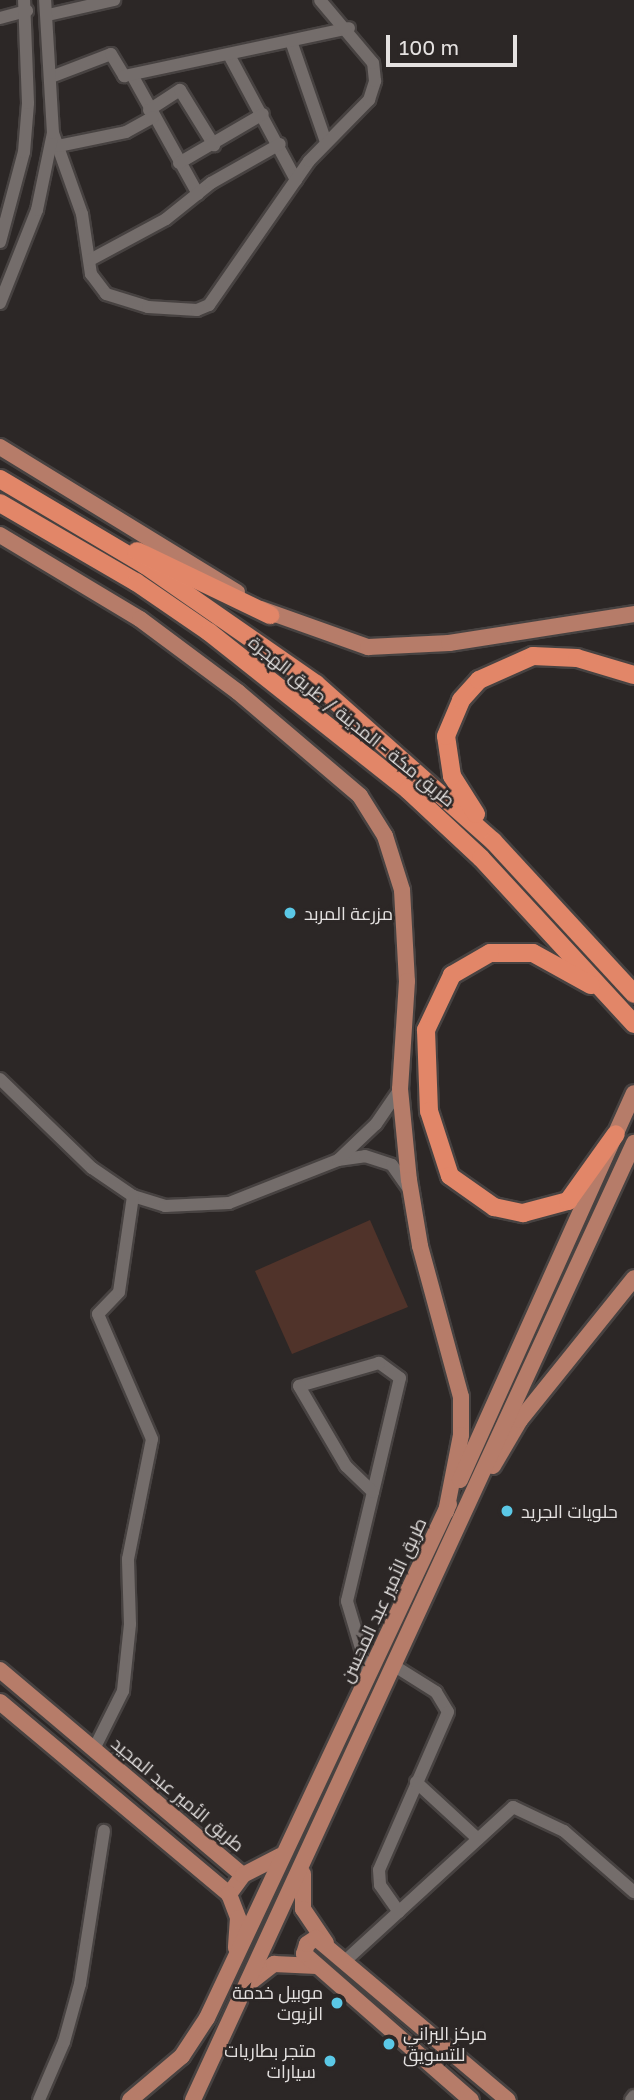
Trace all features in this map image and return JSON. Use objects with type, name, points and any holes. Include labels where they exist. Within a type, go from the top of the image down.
[{"type":"highway","name":"طريق مكة - المدينة / طريق الهجرة","points":[[0,479],[94,534],[316,684],[493,841],[634,994]]},
{"type":"highway","name":"طريق مكة - المدينة / طريق الهجرة","points":[[0,503],[135,582],[209,632],[397,781],[481,858],[634,1024]]},
{"type":"highway","points":[[94,534],[165,561],[270,615]]},
{"type":"highway","points":[[493,841],[452,776],[446,736],[461,700],[504,664],[533,656],[577,658],[634,675]]},
{"type":"highway","points":[[611,999],[533,953],[489,953],[452,975],[426,1030],[429,1111],[440,1155],[450,1176],[485,1202],[523,1213],[568,1201],[616,1134]]},
{"type":"main road","points":[[0,447],[270,615],[368,647],[449,643],[634,614]]},
{"type":"main road","points":[[0,535],[140,620],[239,692],[360,796],[385,836],[402,890],[407,981],[400,1089],[411,1193],[461,1397],[461,1435],[454,1514]]},
{"type":"main road","name":"طريق الأمير عبد المحسن","points":[[192,2100],[393,1665],[454,1514],[634,1093]]},
{"type":"main road","name":"طريق الأمير عبد المحسن","points":[[130,2100],[182,2056],[235,1959],[369,1675],[454,1514],[634,1143]]},
{"type":"main road","points":[[454,1514],[520,1420],[634,1278]]},
{"type":"main road","name":"طريق الأمير عبد المجيد","points":[[0,1670],[243,1875],[229,1894]]},
{"type":"main road","points":[[0,1702],[229,1894],[238,1918],[235,1959]]},
{"type":"main road","points":[[243,1875],[266,1867],[284,1852]]},
{"type":"main road","points":[[304,1861],[303,1909],[331,1950]]},
{"type":"main road","points":[[471,2100],[304,1954],[307,1944],[316,1938],[508,2100]]},
{"type":"main road","points":[[246,1987],[274,1964],[317,1966]]},
{"type":"street","points":[[46,6],[61,0]]},
{"type":"street","points":[[46,6],[114,0]]},
{"type":"street","points":[[53,133],[82,214],[91,274],[106,294],[148,307],[197,310],[209,305],[296,180],[326,142],[369,100],[375,81],[373,63],[349,28],[320,0]]},
{"type":"street","points":[[0,18],[25,6],[24,152],[0,242]]},
{"type":"street","points":[[0,303],[37,210],[53,133],[46,6]]},
{"type":"street","points":[[51,77],[111,54],[124,76],[349,28]]},
{"type":"street","points":[[291,41],[326,142]]},
{"type":"street","points":[[229,55],[280,144],[296,180]]},
{"type":"street","points":[[132,75],[151,114],[198,194]]},
{"type":"street","points":[[58,146],[126,132],[180,90],[214,145]]},
{"type":"street","points":[[179,163],[263,114]]},
{"type":"street","points":[[90,260],[156,225],[198,194],[280,144]]},
{"type":"street","points":[[0,1079],[92,1168],[132,1196],[175,1207],[229,1203],[338,1160],[381,1157],[411,1193]]},
{"type":"street","points":[[338,1160],[376,1124],[400,1089]]},
{"type":"street","points":[[94,1749],[123,1691],[130,1624],[128,1559],[152,1439],[98,1314],[119,1292],[132,1196]]},
{"type":"street","points":[[369,1675],[347,1601],[373,1492],[400,1378],[379,1363],[299,1387],[346,1466],[373,1492]]},
{"type":"street","points":[[393,1665],[436,1692],[447,1707],[379,1870],[380,1885],[399,1912]]},
{"type":"street","points":[[416,1782],[478,1839]]},
{"type":"street","points":[[345,1961],[513,1807],[564,1830],[634,1892]]},
{"type":"street","points":[[39,2100],[64,2042],[80,1984],[104,1831]]},
{"type":"shaded area","points":[[370,1220],[408,1307],[292,1354],[255,1271]]},
{"type":"place","name":"مزرعة المربد","points":[[290,913]]},
{"type":"place","name":"حلويات الجريد","points":[[507,1511]]},
{"type":"place","name":"موبيل خدمة الزيوت","points":[[337,2003]]},
{"type":"place","name":"مركز البراني للتسويق","points":[[389,2044]]},
{"type":"place","name":"متجر بطاريات سيارات","points":[[330,2061]]}]
